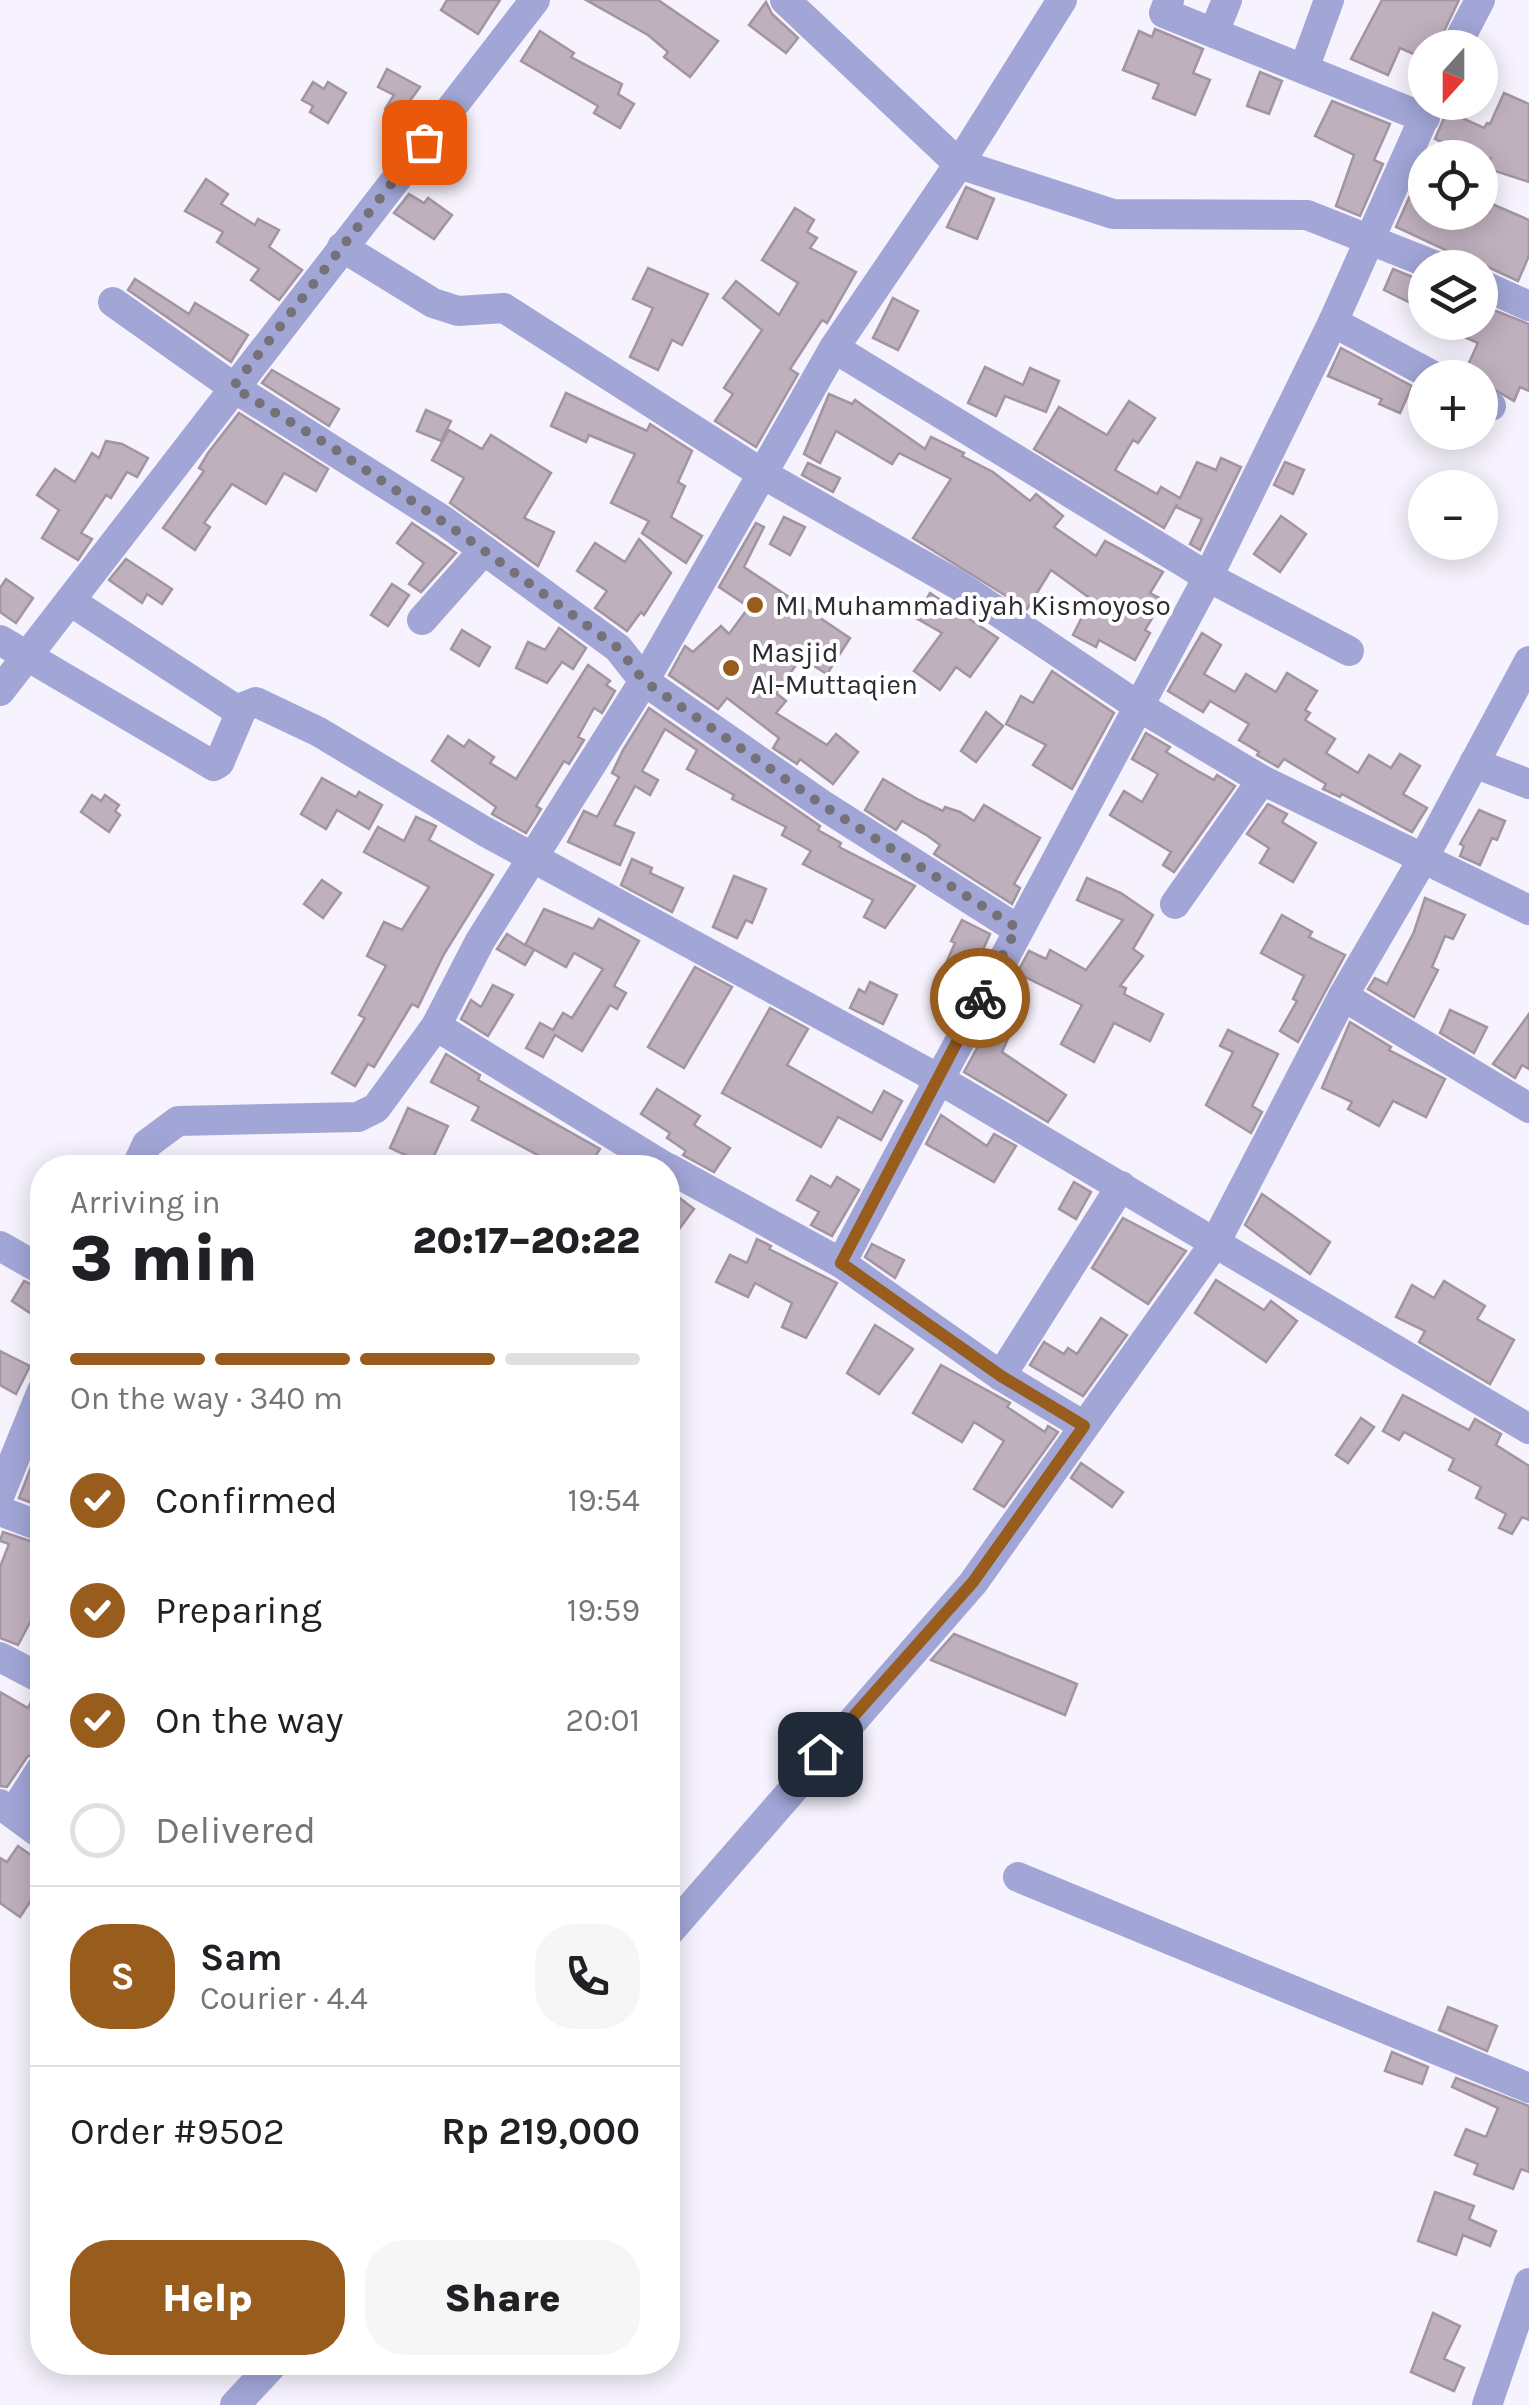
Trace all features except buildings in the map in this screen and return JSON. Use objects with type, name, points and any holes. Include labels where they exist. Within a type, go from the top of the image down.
[{"type":"street","points":[[0,690],[536,0]]},
{"type":"street","points":[[785,0],[959,164],[1113,214],[1307,214],[1408,254]]},
{"type":"street","points":[[142,1155],[147,1144],[178,1121],[367,1114],[376,1108],[436,1026],[480,941],[644,681],[834,348],[959,164],[1062,0]]},
{"type":"street","points":[[1168,0],[1164,13],[1304,69],[1408,103]]},
{"type":"street","points":[[1214,32],[1227,0]]},
{"type":"street","points":[[1304,69],[1329,0]]},
{"type":"street","points":[[1464,30],[1480,0]]},
{"type":"street","points":[[841,1263],[1208,577],[1333,322],[1424,120]]},
{"type":"street","points":[[342,247],[432,303],[458,311],[504,308],[761,473],[958,585],[1138,706],[1262,780],[1529,910]]},
{"type":"street","points":[[1498,288],[1525,293]]},
{"type":"street","points":[[113,302],[233,387],[330,446],[484,550],[618,648],[644,681],[824,806],[1017,928]]},
{"type":"street","points":[[1333,322],[1408,362]]},
{"type":"street","points":[[834,348],[1208,577],[1350,651]]},
{"type":"street","points":[[422,620],[484,550]]},
{"type":"street","points":[[70,601],[240,712]]},
{"type":"street","points":[[0,640],[214,766],[219,763],[240,712],[250,703],[266,705],[320,732],[531,857],[937,1078],[1529,1429]]},
{"type":"street","points":[[680,1919],[973,1582],[1215,1243],[1343,996],[1424,857],[1529,661]]},
{"type":"street","points":[[1474,763],[1529,784]]},
{"type":"street","points":[[1175,904],[1262,780]]},
{"type":"street","points":[[1343,996],[1529,1108]]},
{"type":"street","points":[[436,1026],[646,1155]]},
{"type":"street","points":[[680,1175],[841,1263],[1001,1376],[1084,1426]]},
{"type":"street","points":[[1001,1376],[1121,1186]]},
{"type":"street","points":[[0,1246],[30,1263]]},
{"type":"street","points":[[0,1494],[30,1420]]},
{"type":"street","points":[[0,1511],[30,1522]]},
{"type":"street","points":[[0,1657],[30,1673]]},
{"type":"street","points":[[30,1781],[6,1808],[30,1826]]},
{"type":"street","points":[[1018,1877],[1529,2088]]},
{"type":"street","points":[[1487,2405],[1528,2286]]},
{"type":"street","points":[[235,2405],[263,2375]]},
{"type":"way so far","points":[[424,142],[233,387],[330,446],[594,628],[618,648],[644,681],[824,806],[1017,928],[980,998]]},
{"type":"place","name":"MI Muhammadiyah Kismoyoso","points":[[755,605]]},
{"type":"place","name":"Masjid Al-Muttaqien","points":[[731,668]]},
{"type":"route","points":[[820,1754],[973,1582],[1084,1426],[1001,1376],[841,1263],[980,998]]}]
